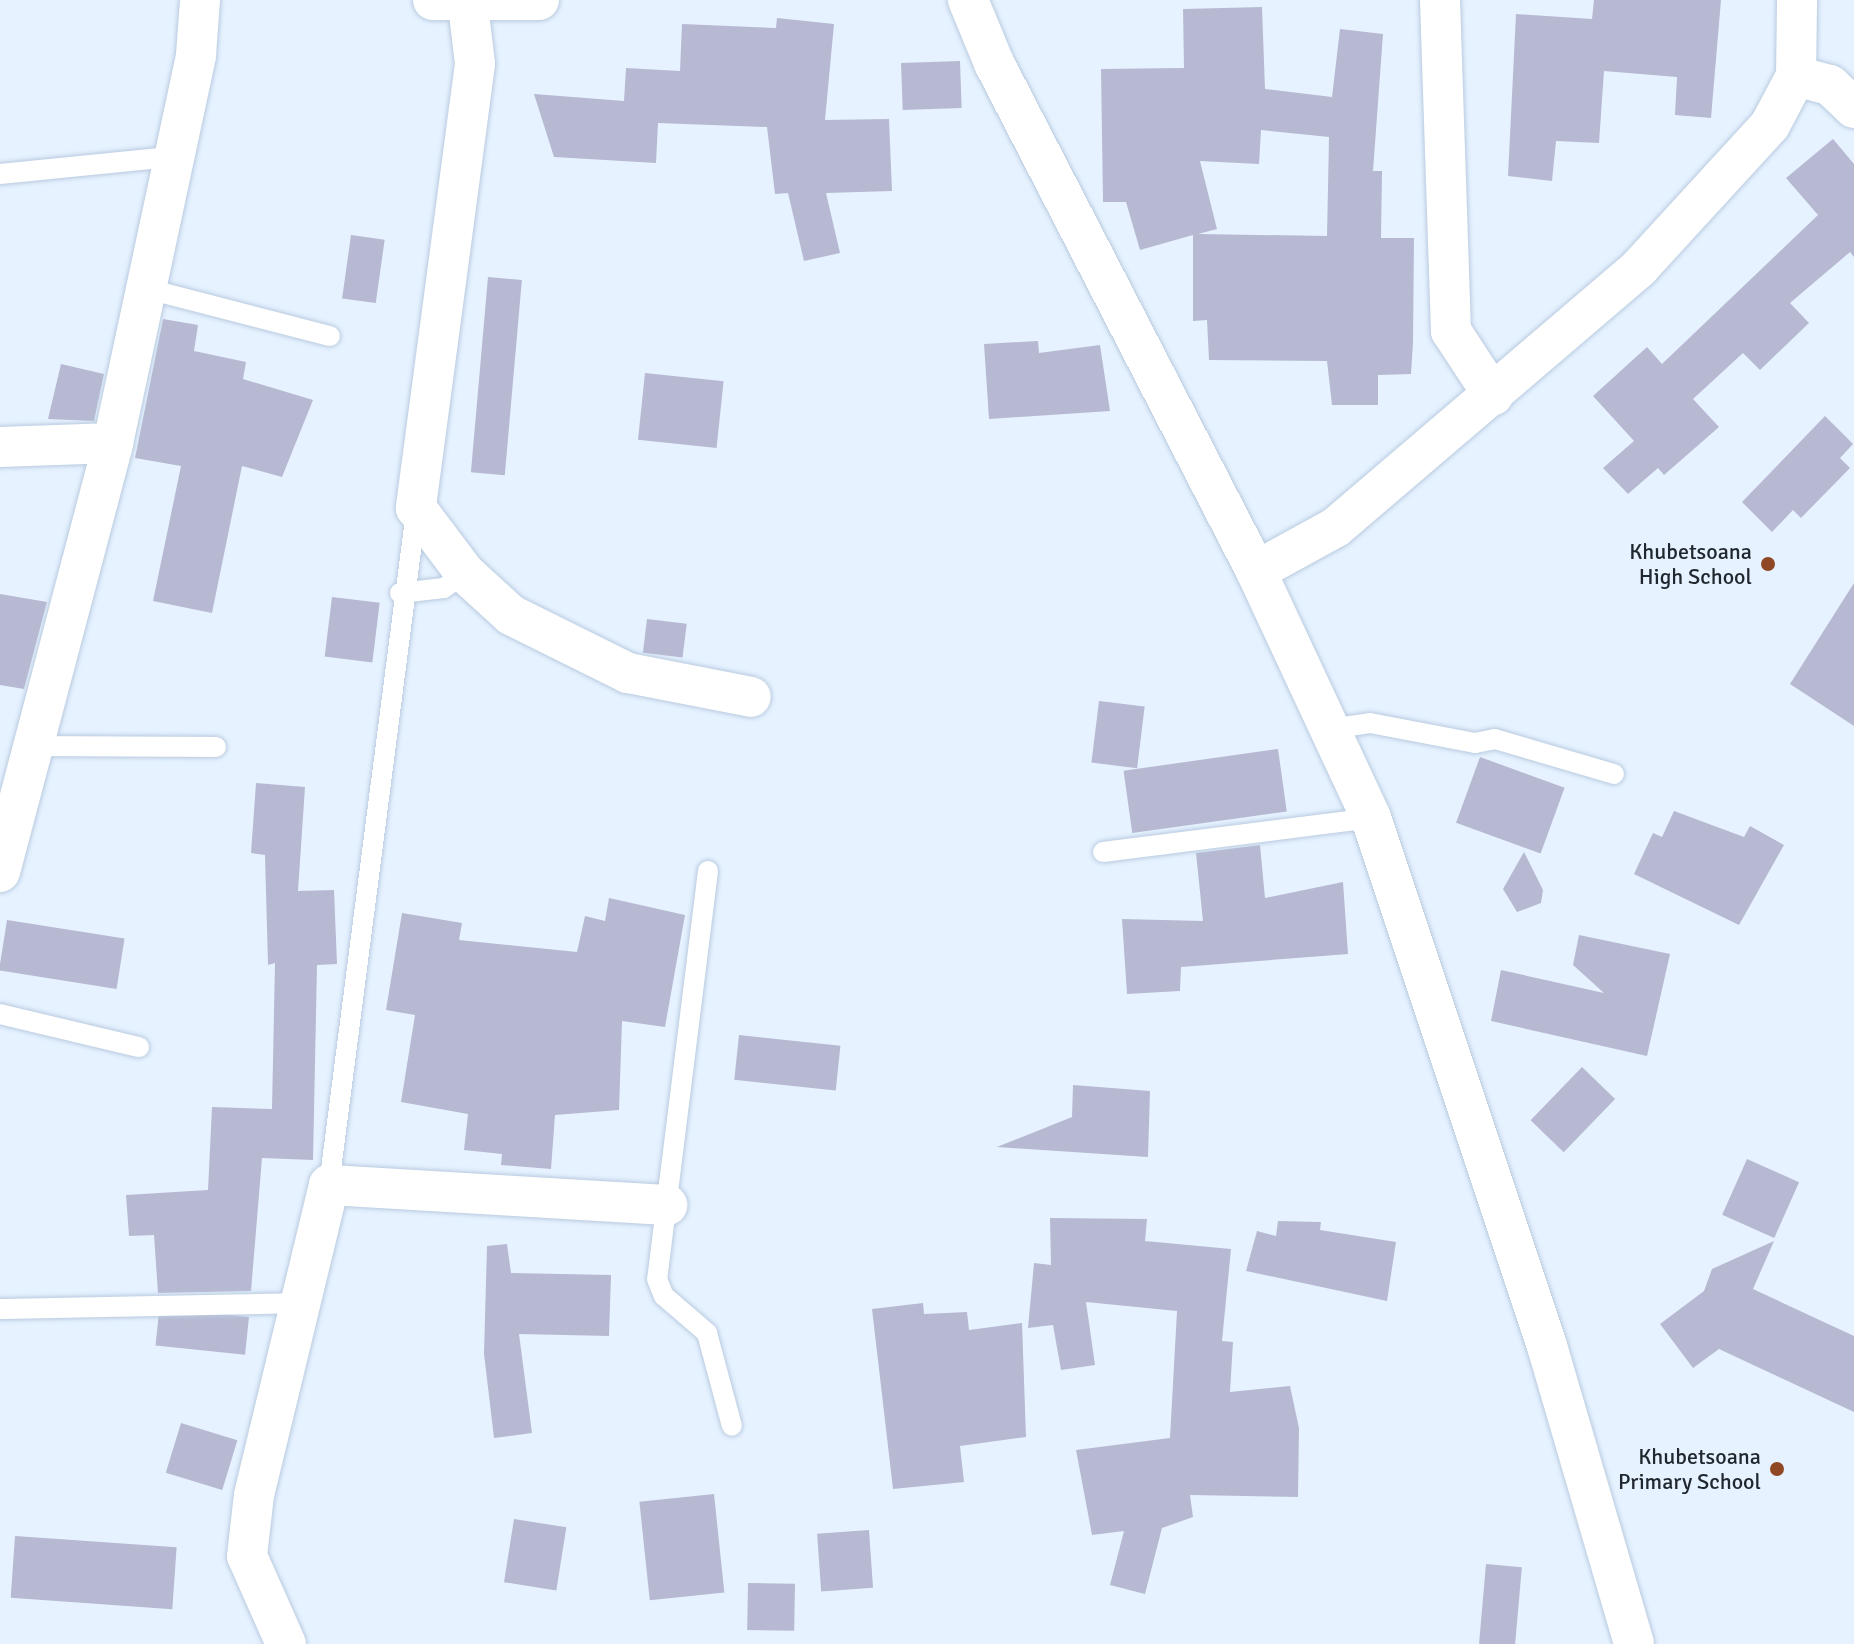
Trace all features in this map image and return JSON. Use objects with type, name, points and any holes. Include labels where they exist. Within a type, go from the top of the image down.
[{"type":"street","points":[[0,872],[37,746],[113,443],[170,157],[196,55],[200,0]]},
{"type":"street","points":[[539,0],[450,2],[475,64],[416,508],[465,573],[511,615],[628,673],[751,697]]},
{"type":"street","points":[[968,0],[994,63],[1256,571],[1371,818],[1547,1346],[1634,1644]]},
{"type":"street","points":[[1440,0],[1451,331],[1493,395]]},
{"type":"street","points":[[1256,571],[1336,527],[1639,268],[1770,125],[1796,76],[1797,0]]},
{"type":"street","points":[[1796,76],[1830,85],[1854,108]]},
{"type":"street","points":[[0,447],[113,443]]},
{"type":"street","points":[[286,1644],[247,1556],[299,1303],[329,1185],[667,1205]]},
{"type":"lane","points":[[0,174],[170,157]]},
{"type":"lane","points":[[144,288],[330,336]]},
{"type":"lane","points":[[329,1185],[400,593],[416,508]]},
{"type":"lane","points":[[400,593],[444,588],[465,573]]},
{"type":"lane","points":[[1330,729],[1370,723],[1475,743],[1495,739],[1614,774]]},
{"type":"lane","points":[[37,746],[216,747]]},
{"type":"lane","points":[[1103,852],[1371,818]]},
{"type":"lane","points":[[708,871],[657,1279],[664,1296],[707,1333],[732,1426]]},
{"type":"lane","points":[[0,1014],[139,1047]]},
{"type":"lane","points":[[0,1309],[299,1303]]},
{"type":"building","points":[[1594,0],[1721,0],[1711,118],[1675,115],[1677,77],[1604,71],[1599,143],[1556,141],[1552,181],[1508,176],[1516,14],[1592,19]]},
{"type":"building","points":[[1262,7],[1265,89],[1332,97],[1340,29],[1383,34],[1373,171],[1382,171],[1381,238],[1414,238],[1413,342],[1411,374],[1378,375],[1378,405],[1332,405],[1327,361],[1209,360],[1207,320],[1193,321],[1193,235],[1140,250],[1126,202],[1103,202],[1101,69],[1184,68],[1183,9]],"holes":[[[1261,130],[1329,137],[1327,236],[1198,234],[1217,229],[1200,161],[1259,164]]]},
{"type":"building","points":[[777,18],[834,24],[825,120],[889,119],[892,191],[826,193],[840,253],[804,261],[788,193],[775,194],[767,127],[658,123],[656,163],[554,157],[534,94],[624,101],[626,68],[680,71],[682,24],[776,28]]},
{"type":"building","points":[[960,61],[962,108],[903,110],[901,63]]},
{"type":"building","points":[[1833,139],[1854,164],[1854,257],[1850,252],[1790,303],[1809,323],[1760,370],[1743,353],[1693,399],[1719,427],[1664,475],[1658,468],[1628,494],[1603,468],[1634,441],[1593,396],[1647,347],[1662,364],[1818,215],[1786,178]]},
{"type":"building","points":[[351,235],[385,240],[376,303],[342,298]]},
{"type":"building","points":[[488,277],[522,280],[505,475],[471,472]]},
{"type":"building","points":[[163,319],[198,325],[194,351],[246,362],[243,379],[313,400],[282,477],[242,466],[212,613],[153,601],[181,466],[135,458]]},
{"type":"building","points":[[1038,341],[1039,353],[1100,345],[1110,411],[989,419],[984,344]]},
{"type":"building","points":[[61,364],[104,374],[94,421],[48,419]]},
{"type":"building","points":[[645,373],[724,381],[717,448],[638,440]]},
{"type":"building","points":[[1825,416],[1853,444],[1840,458],[1850,468],[1801,518],[1793,510],[1772,532],[1742,502]]},
{"type":"building","points":[[1854,583],[1854,726],[1790,684]]},
{"type":"building","points":[[0,594],[47,602],[24,689],[0,685]]},
{"type":"building","points":[[332,597],[380,603],[372,662],[325,657]]},
{"type":"building","points":[[647,619],[687,624],[683,658],[643,653]]},
{"type":"building","points":[[1099,701],[1145,707],[1137,768],[1091,763]]},
{"type":"building","points":[[1278,749],[1287,811],[1132,833],[1124,771]]},
{"type":"building","points":[[1480,757],[1565,788],[1541,854],[1456,823]]},
{"type":"building","points":[[256,783],[305,787],[298,891],[334,890],[337,964],[317,965],[313,1160],[262,1158],[251,1291],[158,1293],[154,1235],[129,1236],[126,1195],[208,1190],[212,1107],[272,1109],[275,963],[268,965],[265,855],[251,853]]},
{"type":"building","points":[[1674,811],[1744,837],[1750,826],[1784,845],[1739,925],[1634,874],[1653,833],[1662,837]]},
{"type":"building","points":[[1260,845],[1265,898],[1343,882],[1348,954],[1181,967],[1180,991],[1127,994],[1122,919],[1203,921],[1196,853]]},
{"type":"building","points":[[1524,852],[1543,890],[1541,903],[1517,912],[1503,889]]},
{"type":"building","points":[[609,898],[685,915],[665,1027],[622,1021],[619,1110],[555,1115],[551,1169],[501,1165],[502,1154],[464,1150],[468,1114],[401,1102],[415,1015],[386,1010],[402,913],[462,923],[459,940],[577,952],[585,916],[605,921]]},
{"type":"building","points":[[7,920],[125,939],[117,989],[0,971]]},
{"type":"building","points":[[1579,935],[1670,954],[1647,1056],[1491,1021],[1501,970],[1604,993],[1573,965]]},
{"type":"building","points":[[739,1035],[840,1046],[836,1090],[734,1080]]},
{"type":"building","points":[[1582,1067],[1615,1099],[1564,1152],[1531,1120]]},
{"type":"building","points":[[1073,1085],[1150,1091],[1148,1157],[997,1147],[1072,1117]]},
{"type":"building","points":[[1747,1159],[1799,1182],[1774,1238],[1722,1215]]},
{"type":"building","points":[[1050,1218],[1147,1219],[1145,1241],[1231,1249],[1222,1341],[1233,1342],[1230,1392],[1290,1386],[1299,1428],[1298,1497],[1190,1495],[1193,1517],[1162,1528],[1145,1594],[1110,1585],[1124,1531],[1092,1535],[1076,1450],[1170,1438],[1177,1311],[1086,1302],[1095,1365],[1061,1370],[1053,1325],[1028,1328],[1034,1263],[1051,1265]]},
{"type":"building","points":[[1278,1221],[1321,1222],[1320,1230],[1396,1242],[1387,1301],[1246,1271],[1257,1231],[1276,1236]]},
{"type":"building","points":[[1774,1241],[1753,1289],[1854,1336],[1854,1412],[1719,1349],[1693,1368],[1660,1324],[1704,1291],[1712,1269]]},
{"type":"building","points":[[507,1244],[511,1273],[611,1275],[609,1336],[519,1334],[532,1433],[494,1438],[484,1354],[487,1246]]},
{"type":"building","points":[[923,1303],[924,1314],[967,1312],[969,1330],[1022,1323],[1026,1437],[960,1446],[964,1482],[893,1489],[872,1309]]},
{"type":"building","points":[[159,1308],[249,1317],[245,1355],[156,1345]]},
{"type":"building","points":[[181,1423],[237,1440],[222,1490],[166,1473]]},
{"type":"building","points":[[714,1494],[724,1592],[650,1600],[639,1502]]},
{"type":"building","points":[[514,1519],[566,1527],[556,1591],[504,1582]]},
{"type":"building","points":[[869,1530],[873,1588],[821,1591],[817,1534]]},
{"type":"building","points":[[15,1536],[177,1547],[172,1609],[11,1598]]},
{"type":"building","points":[[1486,1564],[1522,1567],[1515,1644],[1479,1644]]},
{"type":"building","points":[[748,1583],[795,1584],[794,1631],[747,1630]]},
{"type":"place","name":"Khubetsoana High School","points":[[1768,564]]},
{"type":"place","name":"Khubetsoana Primary School","points":[[1777,1469]]}]
